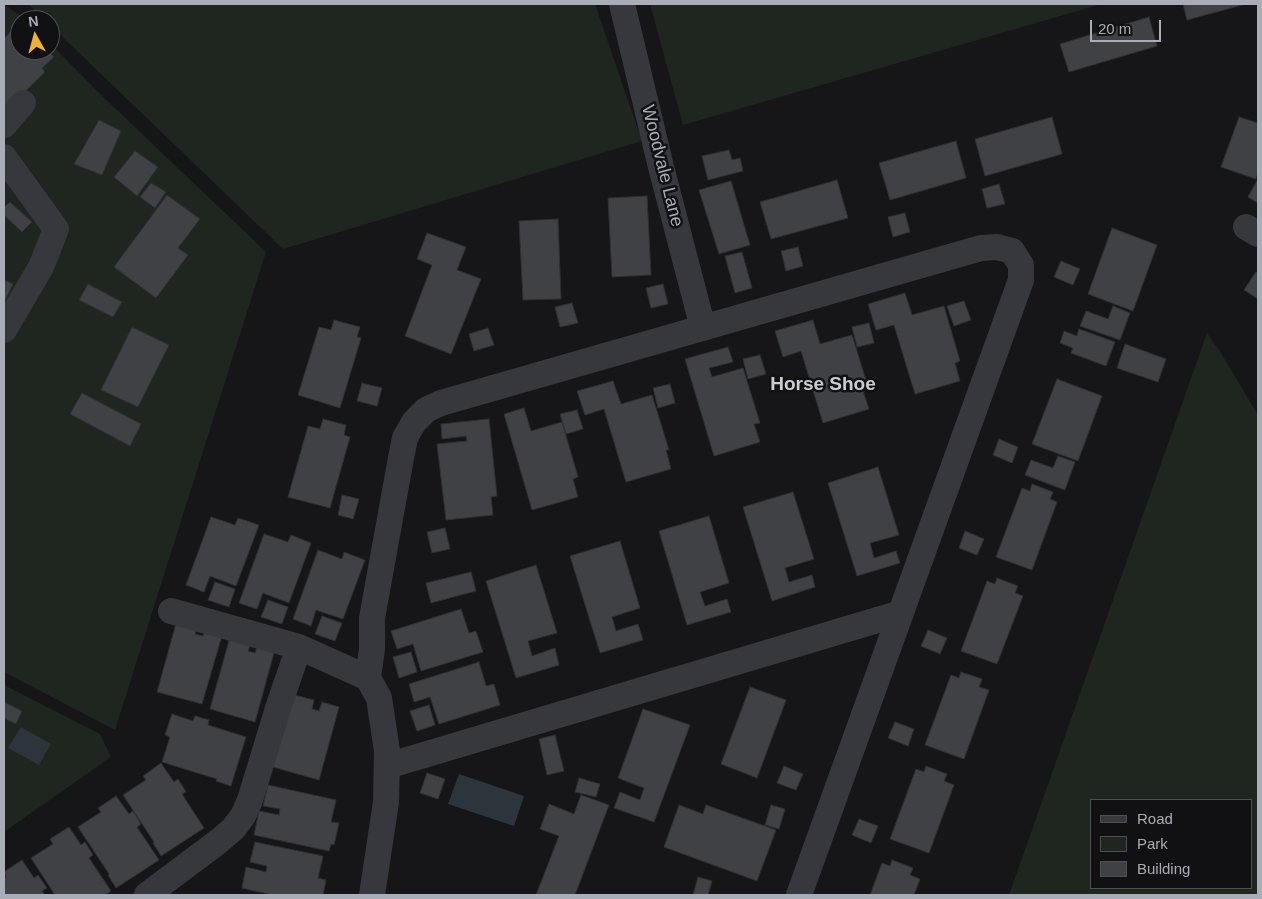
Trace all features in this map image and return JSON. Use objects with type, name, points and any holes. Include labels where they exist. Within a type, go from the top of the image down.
[{"type":"street","name":"Woodvale Lane","points":[[622,4],[661,168],[703,328]]},
{"type":"street","points":[[4,125],[24,102]]},
{"type":"street","points":[[4,157],[56,229],[41,267],[4,330]]},
{"type":"street","points":[[372,895],[386,802],[387,751],[379,698],[368,678],[372,649],[372,618],[400,458],[405,438],[414,422],[426,410],[441,403],[981,248],[997,247],[1012,251],[1021,265],[1022,280],[799,895]]},
{"type":"street","points":[[171,610],[299,648],[368,678]]},
{"type":"street","points":[[387,766],[901,613]]},
{"type":"street","points":[[147,895],[219,841],[233,829],[243,816],[250,800],[299,648]]},
{"type":"green space","points":[[4,4],[12,10],[10,10],[10,60],[60,60],[60,53],[266,252],[115,730],[4,672]]},
{"type":"green space","points":[[28,4],[595,4],[642,141],[283,249],[60,35],[60,10],[34,10]]},
{"type":"green space","points":[[650,4],[1102,4],[683,125]]},
{"type":"green space","points":[[1207,333],[1258,415],[1258,895],[1009,895]]},
{"type":"green space","points":[[4,685],[100,734],[111,757],[4,832]]},
{"type":"shaded area","points":[[21,727],[51,744],[39,765],[8,748]]},
{"type":"shaded area","points":[[459,774],[524,796],[514,826],[448,804]]},
{"type":"building","points":[[1183,4],[1246,4],[1187,20]]},
{"type":"building","points":[[1149,17],[1157,46],[1069,72],[1060,44]]},
{"type":"building","points":[[10,32],[10,60],[51,60],[42,68],[45,72],[4,112],[4,39]]},
{"type":"building","points":[[1052,117],[1062,154],[985,176],[975,139]]},
{"type":"building","points":[[1239,117],[1258,123],[1258,172],[1256,179],[1221,167]]},
{"type":"building","points":[[99,120],[121,131],[102,175],[74,164]]},
{"type":"building","points":[[956,141],[966,178],[890,200],[879,163]]},
{"type":"building","points":[[729,150],[732,160],[740,158],[743,171],[708,180],[702,156]]},
{"type":"building","points":[[135,151],[158,167],[137,196],[114,177]]},
{"type":"building","points":[[1258,179],[1258,203],[1248,197]]},
{"type":"building","points":[[837,180],[848,218],[771,239],[760,202]]},
{"type":"building","points":[[731,181],[750,245],[719,254],[699,190]]},
{"type":"building","points":[[151,183],[166,192],[155,208],[140,197]]},
{"type":"building","points":[[999,184],[1005,204],[987,208],[982,189]]},
{"type":"building","points":[[167,195],[200,219],[178,248],[188,255],[156,298],[114,267]]},
{"type":"building","points":[[647,196],[651,275],[612,277],[608,198]]},
{"type":"building","points":[[10,202],[32,222],[22,232],[4,215],[4,207]]},
{"type":"building","points":[[905,213],[910,232],[893,237],[888,217]]},
{"type":"building","points":[[558,219],[561,299],[523,300],[519,221]]},
{"type":"building","points":[[1112,228],[1157,245],[1133,311],[1088,294]]},
{"type":"building","points":[[427,233],[466,247],[457,270],[481,279],[451,354],[405,336],[432,265],[417,259]]},
{"type":"building","points":[[798,247],[803,266],[786,271],[781,251]]},
{"type":"building","points":[[742,252],[752,288],[735,293],[725,256]]},
{"type":"building","points":[[1061,261],[1080,269],[1073,285],[1054,277]]},
{"type":"building","points":[[1256,272],[1258,274],[1258,299],[1244,290]]},
{"type":"building","points":[[4,280],[13,284],[4,303]]},
{"type":"building","points":[[88,284],[122,302],[113,317],[79,300]]},
{"type":"building","points":[[663,284],[668,304],[651,308],[646,288]]},
{"type":"building","points":[[905,293],[912,315],[944,306],[960,361],[955,363],[960,381],[915,394],[894,325],[876,330],[868,304]]},
{"type":"building","points":[[964,301],[971,320],[954,326],[947,306]]},
{"type":"building","points":[[572,303],[578,323],[560,327],[555,307]]},
{"type":"building","points":[[1113,306],[1130,313],[1120,340],[1080,326],[1086,311],[1108,319]]},
{"type":"building","points":[[334,320],[360,327],[357,337],[361,338],[340,408],[298,395],[319,327],[331,330]]},
{"type":"building","points":[[813,320],[820,344],[852,335],[869,390],[863,391],[869,409],[823,423],[801,351],[783,357],[775,331]]},
{"type":"building","points":[[869,323],[874,343],[857,347],[852,327]]},
{"type":"building","points":[[132,327],[169,345],[138,407],[101,390]]},
{"type":"building","points":[[488,328],[494,345],[474,351],[469,334]]},
{"type":"building","points":[[1079,329],[1115,342],[1106,366],[1071,353],[1073,348],[1060,343],[1064,331],[1077,336]]},
{"type":"building","points":[[1125,344],[1166,359],[1158,382],[1117,368]]},
{"type":"building","points":[[728,347],[733,362],[709,368],[712,377],[743,368],[760,423],[754,424],[760,442],[714,456],[685,359]]},
{"type":"building","points":[[760,355],[766,374],[748,379],[743,359]]},
{"type":"building","points":[[1057,379],[1102,396],[1078,461],[1032,444]]},
{"type":"building","points":[[613,381],[621,404],[652,395],[669,450],[666,450],[671,469],[626,482],[604,409],[585,415],[577,391]]},
{"type":"building","points":[[362,383],[382,388],[377,406],[357,401]]},
{"type":"building","points":[[670,384],[675,403],[658,408],[653,388]]},
{"type":"building","points":[[82,393],[141,424],[130,446],[70,414]]},
{"type":"building","points":[[524,408],[531,431],[562,422],[578,477],[573,479],[578,497],[532,510],[504,414]]},
{"type":"building","points":[[577,410],[583,429],[566,434],[560,414]]},
{"type":"building","points":[[323,419],[346,425],[344,435],[350,437],[330,508],[288,497],[308,426],[320,429]]},
{"type":"building","points":[[489,419],[497,496],[491,497],[493,515],[446,520],[437,444],[467,441],[466,436],[442,439],[441,424]]},
{"type":"building","points":[[999,439],[1018,447],[1012,463],[993,455]]},
{"type":"building","points":[[1058,456],[1075,462],[1065,490],[1025,475],[1031,460],[1053,468]]},
{"type":"building","points":[[878,467],[899,535],[870,543],[874,558],[896,551],[900,563],[857,576],[828,483]]},
{"type":"building","points":[[1032,484],[1053,492],[1050,499],[1057,502],[1032,570],[996,557],[1022,488],[1030,491]]},
{"type":"building","points":[[793,492],[814,559],[785,568],[789,582],[812,575],[815,587],[772,601],[743,507]]},
{"type":"building","points":[[342,495],[359,499],[353,519],[338,515]]},
{"type":"building","points":[[709,516],[729,583],[700,592],[705,606],[727,599],[731,612],[687,625],[659,531]]},
{"type":"building","points":[[211,517],[235,525],[238,518],[259,525],[236,586],[210,576],[204,592],[186,585]]},
{"type":"building","points":[[445,528],[450,549],[432,553],[427,532]]},
{"type":"building","points":[[965,531],[984,539],[977,555],[959,548]]},
{"type":"building","points":[[264,534],[288,542],[291,535],[311,543],[289,603],[263,593],[257,609],[239,603]]},
{"type":"building","points":[[620,541],[640,608],[612,617],[616,631],[638,624],[643,640],[600,653],[570,556]]},
{"type":"building","points":[[318,550],[342,559],[344,552],[365,560],[343,619],[316,610],[311,626],[293,619]]},
{"type":"building","points":[[536,565],[557,633],[528,641],[532,656],[555,648],[559,665],[516,678],[486,581]]},
{"type":"building","points":[[471,572],[476,591],[431,603],[426,583]]},
{"type":"building","points":[[997,578],[1018,586],[1015,593],[1023,596],[997,664],[961,651],[987,581],[995,584]]},
{"type":"building","points":[[215,582],[235,589],[229,607],[208,600]]},
{"type":"building","points":[[268,600],[288,607],[282,624],[261,617]]},
{"type":"building","points":[[461,609],[469,633],[476,631],[483,652],[421,671],[413,644],[397,649],[391,631]]},
{"type":"building","points":[[322,616],[342,623],[335,641],[315,634]]},
{"type":"building","points":[[177,620],[198,625],[195,634],[203,636],[205,627],[223,632],[202,704],[157,692]]},
{"type":"building","points":[[928,630],[947,638],[940,654],[921,646]]},
{"type":"building","points":[[230,637],[251,643],[248,651],[255,653],[258,644],[275,649],[255,722],[210,709]]},
{"type":"building","points":[[411,652],[417,672],[399,678],[393,657]]},
{"type":"building","points":[[479,662],[486,686],[494,684],[500,705],[439,724],[430,697],[414,702],[409,684]]},
{"type":"building","points":[[961,672],[982,679],[979,687],[989,690],[964,759],[925,745],[951,675],[959,678]]},
{"type":"building","points":[[750,687],[786,700],[757,778],[721,764]]},
{"type":"building","points":[[294,695],[314,700],[312,709],[319,711],[322,702],[339,707],[319,780],[273,767]]},
{"type":"building","points":[[4,702],[22,711],[16,724],[4,718]]},
{"type":"building","points":[[429,705],[435,725],[417,731],[410,711]]},
{"type":"building","points":[[643,709],[690,725],[654,822],[614,808],[620,792],[640,800],[644,788],[618,778]]},
{"type":"building","points":[[172,714],[193,721],[195,716],[209,720],[208,725],[246,737],[231,786],[216,781],[217,779],[162,762],[170,737],[165,735]]},
{"type":"building","points":[[895,722],[914,729],[908,746],[888,738]]},
{"type":"building","points":[[555,735],[564,771],[547,775],[539,739]]},
{"type":"building","points":[[161,763],[174,782],[178,779],[186,792],[182,794],[204,828],[161,856],[123,795],[146,780],[143,776]]},
{"type":"building","points":[[784,766],[803,774],[796,790],[777,783]]},
{"type":"building","points":[[926,766],[947,774],[944,781],[954,785],[929,853],[890,839],[916,769],[924,772]]},
{"type":"building","points":[[427,773],[445,779],[438,799],[420,793]]},
{"type":"building","points":[[579,778],[600,784],[596,797],[575,792]]},
{"type":"building","points":[[268,785],[336,800],[331,822],[339,823],[334,845],[331,844],[329,851],[254,835],[259,811],[279,815],[280,809],[263,806]]},
{"type":"building","points":[[581,795],[609,805],[575,895],[536,895],[559,836],[540,829],[549,804],[574,814]]},
{"type":"building","points":[[116,796],[129,814],[133,811],[141,824],[137,827],[159,860],[116,888],[78,827],[101,812],[98,808]]},
{"type":"building","points":[[679,805],[703,814],[706,805],[776,830],[757,881],[664,847]]},
{"type":"building","points":[[771,805],[785,809],[779,829],[765,825]]},
{"type":"building","points":[[859,819],[878,826],[871,843],[852,835]]},
{"type":"building","points":[[69,827],[81,845],[85,842],[93,855],[89,858],[111,891],[105,895],[55,895],[31,858],[53,844],[50,839]]},
{"type":"building","points":[[255,842],[323,856],[318,878],[326,880],[323,895],[273,895],[242,888],[246,867],[266,872],[267,866],[250,862]]},
{"type":"building","points":[[22,860],[34,878],[38,875],[47,888],[42,891],[45,895],[4,895],[4,879],[6,877],[4,872]]},
{"type":"building","points":[[892,860],[913,868],[910,875],[920,879],[914,895],[870,895],[882,863],[890,866]]},
{"type":"building","points":[[698,877],[712,881],[708,895],[693,895]]},
{"type":"district","name":"Horse Shoe","points":[[823,385]]}]
